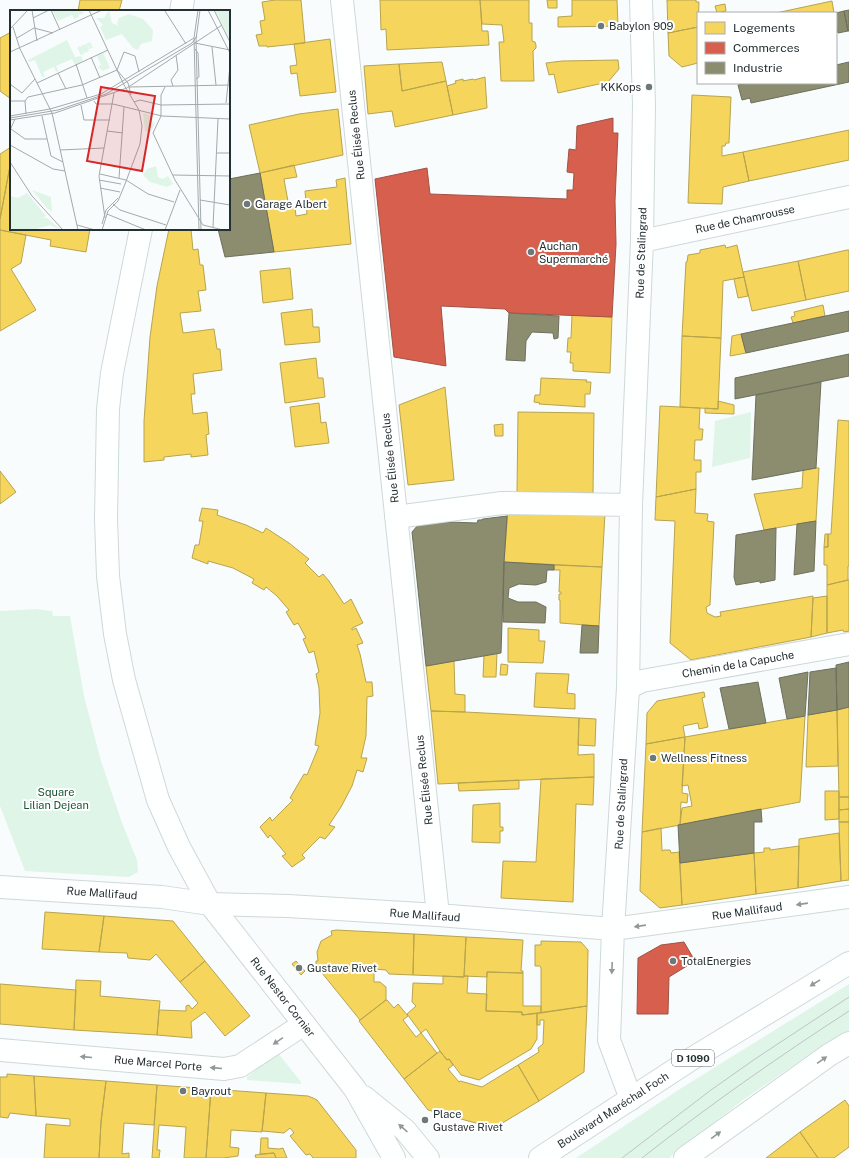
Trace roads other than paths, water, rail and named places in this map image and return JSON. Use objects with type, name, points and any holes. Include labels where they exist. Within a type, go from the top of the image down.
[{"type":"street","points":[[181,10],[183,0]]},
{"type":"street","name":"Rue Élisée Reclus","points":[[342,0],[438,915]]},
{"type":"street","name":"Rue de Stalingrad","points":[[631,1099],[609,1040],[613,929],[628,688],[631,505],[642,241],[645,91],[641,0]]},
{"type":"street","name":"Rue de Chamrousse","points":[[642,241],[849,197]]},
{"type":"street","name":"Rue Nestor Cornier","points":[[141,230],[112,372],[108,409],[106,519],[108,576],[115,634],[124,680],[158,800],[179,847],[210,904],[355,1089],[394,1158]]},
{"type":"street","points":[[396,517],[502,503],[631,505]]},
{"type":"street","name":"Chemin de la Capuche","points":[[628,688],[642,681],[849,644]]},
{"type":"street","name":"Rue Mallifaud","points":[[0,887],[155,897],[210,904],[288,906],[438,915],[613,929],[849,897]]},
{"type":"street","name":"Boulevard Maréchal Foch","points":[[540,1158],[693,1058],[849,963]]},
{"type":"street","name":"Rue Marcel Porte","points":[[0,1050],[224,1069],[240,1066],[304,1024]]},
{"type":"street","points":[[685,1158],[849,1042]]},
{"type":"street","name":"Rue Nestor Cornier","points":[[355,1089],[405,1130],[428,1158]]},
{"type":"tram line","points":[[622,1158],[711,1090],[849,997]]},
{"type":"tram line","points":[[642,1158],[744,1082],[849,1011]]},
{"type":"place","name":"Babylon 909","points":[[601,26]]},
{"type":"place","name":"KKKops","points":[[649,87]]},
{"type":"place","name":"Garage Albert","points":[[247,204]]},
{"type":"place","name":"Auchan Supermarché","points":[[531,252]]},
{"type":"place","name":"Wellness Fitness","points":[[653,758]]},
{"type":"place","name":"TotalEnergies","points":[[673,961]]},
{"type":"place","name":"Gustave Rivet","points":[[299,968]]},
{"type":"place","name":"Bayrout","points":[[183,1091]]},
{"type":"place","name":"Place Gustave Rivet","points":[[425,1120]]},
{"type":"park label","name":"Square Lilian Dejean","points":[[56,798]]}]
